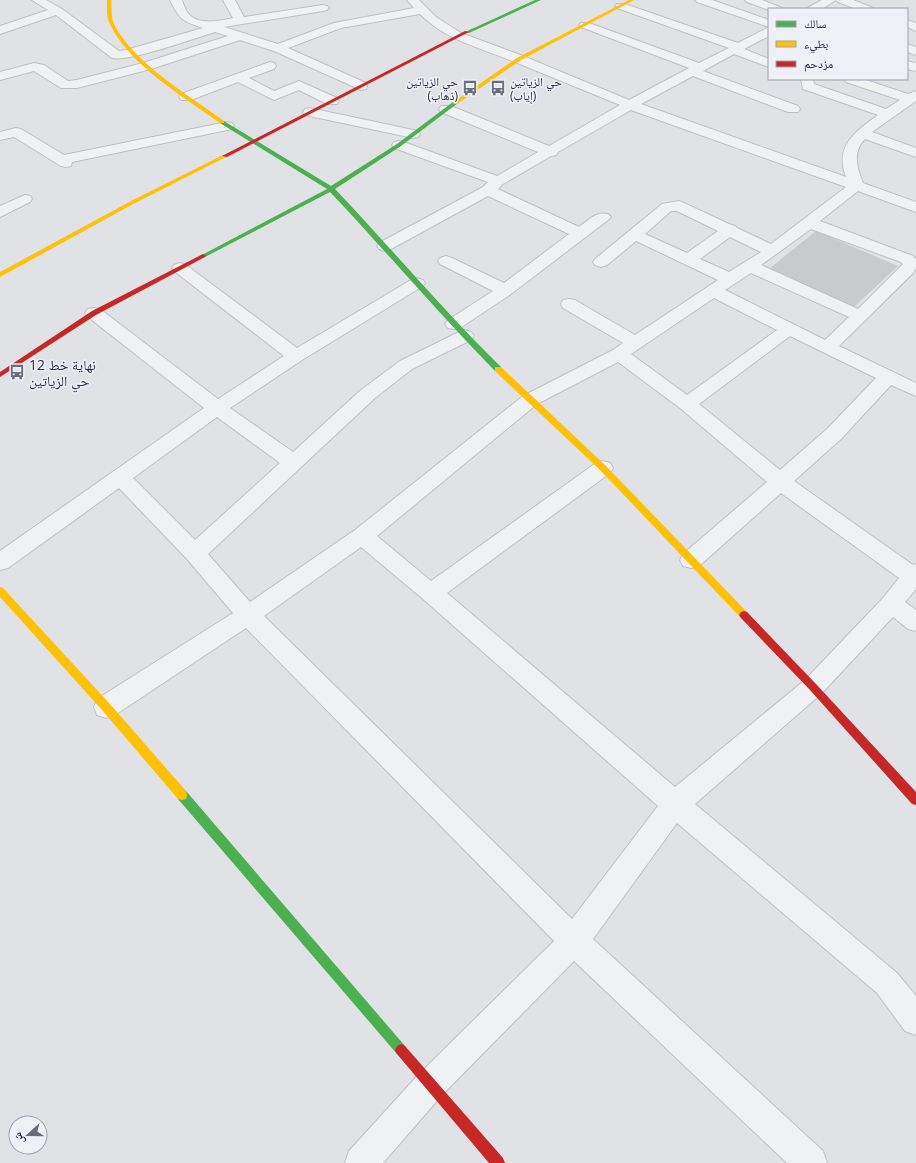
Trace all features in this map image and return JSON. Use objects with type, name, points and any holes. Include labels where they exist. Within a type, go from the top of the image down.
[{"type":"street","points":[[38,0],[58,11],[111,52],[120,55],[132,53],[212,27],[320,4],[338,24]]},
{"type":"street","points":[[109,0],[111,23],[119,38],[132,53],[147,66],[186,97],[227,126],[331,189],[385,246],[459,330],[530,400],[603,468],[813,687],[916,800]]},
{"type":"street","points":[[176,0],[183,15],[193,21],[278,48],[361,86]]},
{"type":"street","points":[[229,0],[240,21]]},
{"type":"street","points":[[413,0],[432,19],[457,36],[519,59],[630,105],[856,185],[914,203]]},
{"type":"street","points":[[0,275],[133,202],[254,142],[457,36],[539,0]]},
{"type":"street","points":[[0,375],[94,313],[331,189],[400,145],[446,109],[519,59],[632,0]]},
{"type":"street","points":[[702,0],[768,24]]},
{"type":"street","points":[[751,0],[773,8]]},
{"type":"street","points":[[815,8],[831,0]]},
{"type":"street","points":[[842,0],[864,8]]},
{"type":"street","points":[[621,6],[736,48],[768,63]]},
{"type":"street","points":[[278,48],[338,24],[422,10]]},
{"type":"street","points":[[0,30],[58,11]]},
{"type":"street","points":[[585,25],[793,109]]},
{"type":"street","points":[[0,76],[34,67],[40,68],[66,85],[77,84],[147,66],[239,36]]},
{"type":"street","points":[[385,246],[493,186],[630,105],[736,48],[766,36]]},
{"type":"street","points":[[186,97],[270,66]]},
{"type":"street","points":[[240,78],[274,96],[299,85],[332,101]]},
{"type":"street","points":[[807,80],[808,86],[888,114]]},
{"type":"street","points":[[854,80],[913,97]]},
{"type":"street","points":[[856,185],[849,168],[852,146],[861,133],[913,97]]},
{"type":"street","points":[[446,109],[551,152]]},
{"type":"street","points":[[310,112],[413,134]]},
{"type":"street","points":[[0,136],[16,132],[64,162],[227,126]]},
{"type":"street","points":[[861,133],[916,153]]},
{"type":"street","points":[[400,145],[493,186],[593,234],[621,245]]},
{"type":"street","points":[[106,706],[248,615],[362,536],[530,400],[619,354],[636,343],[810,224],[856,185]]},
{"type":"street","points":[[0,212],[25,199]]},
{"type":"street","points":[[601,262],[667,207],[673,205],[679,206],[730,229],[772,251]]},
{"type":"street","points":[[196,554],[368,394],[459,330],[505,290],[593,234],[603,217]]},
{"type":"street","points":[[810,224],[907,259],[911,263],[911,272],[860,316],[828,347]]},
{"type":"street","points":[[689,259],[730,229]]},
{"type":"street","points":[[635,235],[730,279]]},
{"type":"street","points":[[446,261],[505,290]]},
{"type":"street","points":[[749,266],[860,316]]},
{"type":"street","points":[[180,268],[296,356]]},
{"type":"street","points":[[0,562],[217,408],[296,356],[417,283]]},
{"type":"street","points":[[714,291],[916,390]]},
{"type":"street","points":[[570,304],[636,343]]},
{"type":"street","points":[[94,313],[217,408],[294,463]]},
{"type":"street","points":[[687,404],[789,329]]},
{"type":"street","points":[[361,1163],[431,1084],[574,941],[675,804],[813,687],[891,604],[915,575],[779,481],[687,404],[619,354]]},
{"type":"street","points":[[691,560],[834,434],[889,376]]},
{"type":"street","points":[[431,593],[603,468]]},
{"type":"street","points":[[120,477],[196,554],[248,615],[574,941],[811,1163]]},
{"type":"street","points":[[362,536],[431,593],[675,804],[887,982],[916,1020]]},
{"type":"street","points":[[0,591],[106,706],[498,1163]]},
{"type":"street","points":[[891,604],[916,622]]},
{"type":"building","points":[[816,231],[898,266],[854,307],[770,268]]},
{"type":"traffic: fast","points":[[467,32],[539,0]]},
{"type":"traffic: fast","points":[[203,256],[331,189],[399,145],[455,103]]},
{"type":"traffic: fast","points":[[222,122],[331,189],[385,246],[465,336],[498,369]]},
{"type":"traffic: fast","points":[[182,795],[401,1050]]},
{"type":"traffic: slow","points":[[109,0],[111,22],[131,51],[161,78],[222,122]]},
{"type":"traffic: slow","points":[[455,103],[519,59],[632,0]]},
{"type":"traffic: slow","points":[[0,275],[133,202],[225,156]]},
{"type":"traffic: slow","points":[[498,369],[603,468],[744,615]]},
{"type":"traffic: slow","points":[[0,591],[106,707],[182,795]]},
{"type":"traffic: jam","points":[[225,156],[467,32]]},
{"type":"traffic: jam","points":[[0,375],[94,313],[203,256]]},
{"type":"traffic: jam","points":[[744,615],[813,687],[916,800]]},
{"type":"traffic: jam","points":[[401,1050],[498,1163]]},
{"type":"place","name":"حي الزياتين (ذهاب)","points":[[470,88]]},
{"type":"place","name":"حي الزياتين (إياب)","points":[[498,88]]},
{"type":"place","name":"نهاية خط 12 حي الزياتين","points":[[17,372]]}]
